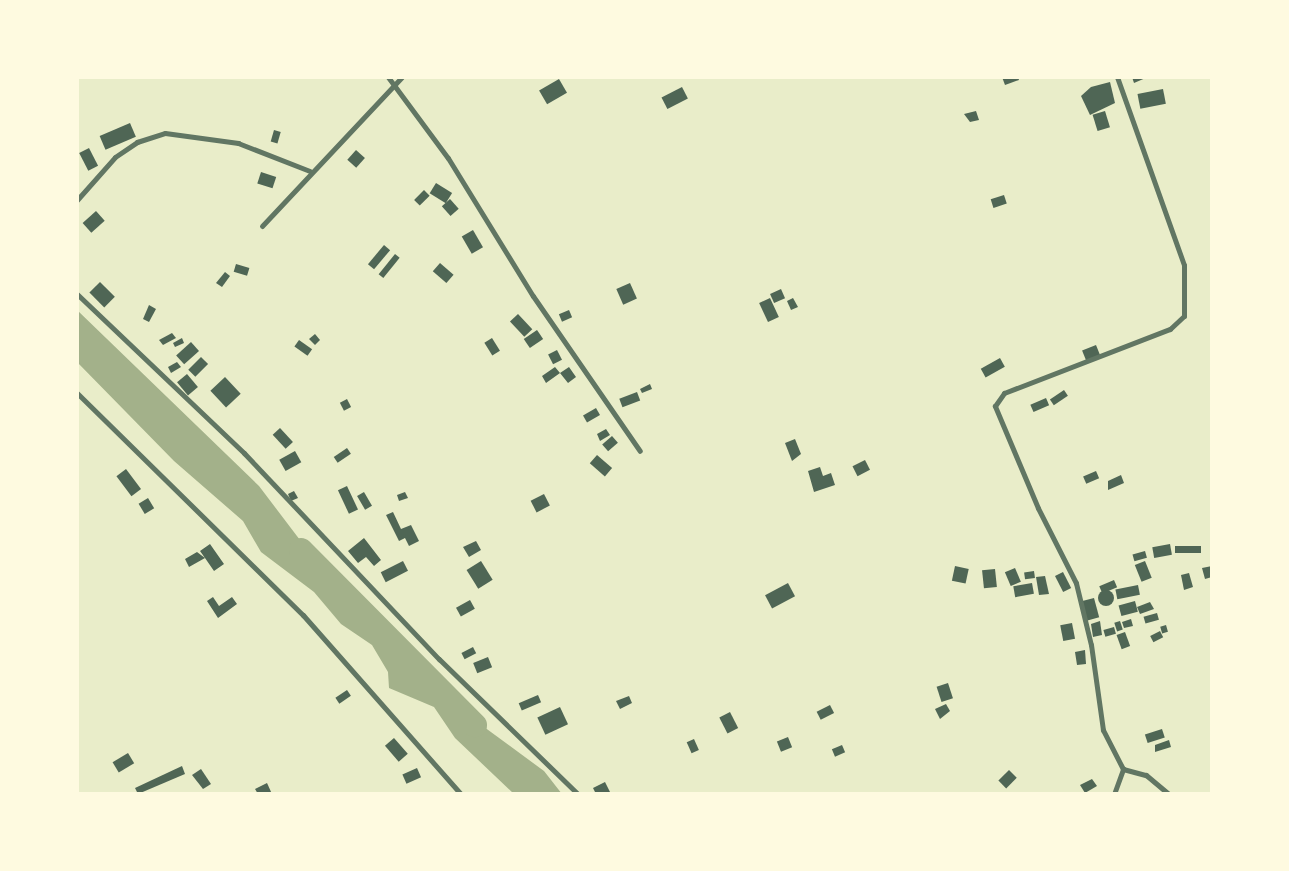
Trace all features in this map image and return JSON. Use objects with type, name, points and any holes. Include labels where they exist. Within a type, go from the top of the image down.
[{"type":"street","points":[[388,77],[396,83],[640,451]]},
{"type":"street","points":[[262,226],[310,171],[402,77]]},
{"type":"street","points":[[1117,77],[1184,265],[1184,316],[1170,329],[1004,393],[995,406],[1038,508],[1076,583],[1091,645],[1102,730],[1123,769],[1146,775],[1169,794]]},
{"type":"street","points":[[77,200],[115,158],[137,142],[164,133],[238,143],[310,171]]},
{"type":"street","points":[[77,293],[244,453],[439,659],[539,751],[578,794]]},
{"type":"street","points":[[77,393],[303,615],[461,794]]},
{"type":"street","points":[[1114,794],[1123,769]]},
{"type":"shaded area","points":[[77,310],[259,486],[325,573],[450,702],[544,771],[562,794],[514,794],[455,738],[434,707],[389,688],[388,672],[372,645],[341,624],[314,592],[261,552],[243,521],[174,461],[77,362]]},
{"type":"building","points":[[1002,77],[1018,77],[1019,80],[1005,85]]},
{"type":"building","points":[[1132,77],[1148,77],[1134,83]]},
{"type":"building","points":[[559,79],[567,93],[547,104],[539,90]]},
{"type":"building","points":[[1110,82],[1115,103],[1090,115],[1081,96],[1091,87]]},
{"type":"building","points":[[682,87],[688,99],[667,109],[662,97]]},
{"type":"building","points":[[1163,89],[1166,104],[1140,109],[1137,94]]},
{"type":"building","points":[[976,111],[979,120],[970,122],[964,114]]},
{"type":"building","points":[[1105,111],[1110,127],[1098,131],[1093,115]]},
{"type":"building","points":[[130,123],[136,137],[105,150],[100,136]]},
{"type":"building","points":[[274,130],[281,132],[277,143],[271,142]]},
{"type":"building","points":[[89,148],[98,166],[88,171],[79,153]]},
{"type":"building","points":[[356,150],[365,158],[356,168],[347,160]]},
{"type":"building","points":[[261,172],[276,177],[273,188],[257,183]]},
{"type":"building","points":[[436,183],[452,193],[446,203],[430,193]]},
{"type":"building","points":[[424,190],[430,196],[420,206],[414,200]]},
{"type":"building","points":[[1004,195],[1007,204],[993,208],[991,199]]},
{"type":"building","points":[[450,199],[459,209],[451,216],[442,206]]},
{"type":"building","points":[[96,211],[105,221],[91,233],[83,223]]},
{"type":"building","points":[[473,230],[483,247],[472,254],[462,236]]},
{"type":"building","points":[[384,245],[390,250],[374,269],[368,264]]},
{"type":"building","points":[[395,254],[400,258],[383,278],[379,274]]},
{"type":"building","points":[[440,263],[454,275],[446,283],[433,271]]},
{"type":"building","points":[[236,264],[249,268],[247,276],[234,272]]},
{"type":"building","points":[[225,272],[230,276],[222,287],[216,283]]},
{"type":"building","points":[[100,282],[115,297],[104,307],[89,293]]},
{"type":"building","points":[[630,283],[637,299],[623,305],[616,289]]},
{"type":"building","points":[[781,289],[785,298],[774,303],[770,294]]},
{"type":"building","points":[[770,298],[779,317],[768,322],[759,303]]},
{"type":"building","points":[[793,298],[798,307],[791,310],[787,301]]},
{"type":"building","points":[[149,305],[156,309],[149,322],[143,319]]},
{"type":"building","points":[[569,310],[572,317],[562,322],[559,314]]},
{"type":"building","points":[[518,314],[532,329],[524,337],[510,322]]},
{"type":"building","points":[[537,330],[543,339],[530,348],[524,339]]},
{"type":"building","points":[[172,333],[176,338],[163,345],[159,340]]},
{"type":"building","points":[[315,334],[320,340],[315,345],[309,339]]},
{"type":"building","points":[[182,338],[184,343],[175,347],[173,343]]},
{"type":"building","points":[[492,338],[500,351],[492,355],[484,343]]},
{"type":"building","points":[[299,340],[312,349],[308,356],[294,347]]},
{"type":"building","points":[[191,342],[199,351],[184,364],[176,355]]},
{"type":"building","points":[[1096,345],[1100,355],[1086,361],[1082,351]]},
{"type":"building","points":[[557,350],[562,360],[553,364],[548,355]]},
{"type":"building","points":[[201,357],[208,364],[195,377],[188,370]]},
{"type":"building","points":[[1000,358],[1005,367],[986,377],[981,369]]},
{"type":"building","points":[[177,362],[181,367],[171,373],[168,367]]},
{"type":"building","points":[[555,367],[560,373],[546,383],[542,376]]},
{"type":"building","points":[[569,367],[576,377],[568,383],[560,373]]},
{"type":"building","points":[[187,374],[198,387],[188,395],[177,382]]},
{"type":"building","points":[[225,377],[241,394],[226,407],[210,391]]},
{"type":"building","points":[[650,384],[652,389],[642,393],[640,389]]},
{"type":"building","points":[[1064,390],[1068,396],[1054,405],[1050,400]]},
{"type":"building","points":[[637,392],[640,400],[622,407],[619,399]]},
{"type":"building","points":[[1046,398],[1049,405],[1033,412],[1030,405]]},
{"type":"building","points":[[347,399],[351,407],[344,411],[340,403]]},
{"type":"building","points":[[596,408],[600,415],[587,422],[583,416]]},
{"type":"building","points":[[280,428],[293,442],[286,449],[273,435]]},
{"type":"building","points":[[606,429],[610,435],[600,441],[597,434]]},
{"type":"building","points":[[612,436],[618,443],[608,451],[602,445]]},
{"type":"building","points":[[795,439],[801,454],[792,461],[785,443]]},
{"type":"building","points":[[347,448],[351,454],[338,463],[334,457]]},
{"type":"building","points":[[295,451],[301,462],[286,471],[279,460]]},
{"type":"building","points":[[597,455],[612,468],[605,476],[590,463]]},
{"type":"building","points":[[865,460],[870,470],[858,476],[853,466]]},
{"type":"building","points":[[820,467],[823,476],[831,473],[835,485],[814,492],[808,471]]},
{"type":"building","points":[[126,469],[141,489],[131,496],[116,476]]},
{"type":"building","points":[[1096,471],[1099,478],[1086,484],[1083,476]]},
{"type":"building","points":[[1121,475],[1124,483],[1108,490],[1108,481]]},
{"type":"building","points":[[347,486],[358,510],[349,514],[338,490]]},
{"type":"building","points":[[294,491],[298,498],[291,501],[288,494]]},
{"type":"building","points":[[364,492],[372,506],[365,510],[357,496]]},
{"type":"building","points":[[405,492],[408,498],[399,501],[397,495]]},
{"type":"building","points":[[544,494],[550,506],[537,512],[531,501]]},
{"type":"building","points":[[148,498],[154,508],[145,514],[139,504]]},
{"type":"building","points":[[393,512],[401,529],[411,525],[419,541],[409,546],[405,538],[399,541],[386,515]]},
{"type":"building","points":[[364,538],[381,560],[374,566],[366,557],[358,563],[348,551]]},
{"type":"building","points":[[476,541],[481,550],[469,557],[463,547]]},
{"type":"building","points":[[210,544],[224,564],[214,571],[200,551]]},
{"type":"building","points":[[1170,544],[1172,555],[1154,558],[1152,547]]},
{"type":"building","points":[[1175,546],[1201,546],[1201,553],[1175,553]]},
{"type":"building","points":[[1145,551],[1147,558],[1134,561],[1133,555]]},
{"type":"building","points":[[197,552],[205,558],[189,567],[185,559]]},
{"type":"building","points":[[403,561],[408,571],[386,582],[381,572]]},
{"type":"building","points":[[481,561],[493,580],[478,589],[467,570]]},
{"type":"building","points":[[1145,561],[1152,578],[1142,582],[1135,565]]},
{"type":"building","points":[[955,566],[969,569],[966,584],[952,581]]},
{"type":"building","points":[[1212,566],[1212,577],[1205,579],[1202,568]]},
{"type":"building","points":[[1015,568],[1021,582],[1011,586],[1005,572]]},
{"type":"building","points":[[995,569],[997,587],[984,588],[982,570]]},
{"type":"building","points":[[1034,571],[1035,578],[1025,579],[1024,572]]},
{"type":"building","points":[[1063,572],[1071,588],[1063,592],[1055,576]]},
{"type":"building","points":[[1189,573],[1193,587],[1184,590],[1181,575]]},
{"type":"building","points":[[1045,576],[1049,594],[1039,595],[1036,577]]},
{"type":"building","points":[[1114,580],[1117,587],[1102,594],[1099,586]]},
{"type":"building","points":[[788,583],[795,596],[772,608],[765,595]]},
{"type":"building","points":[[1032,583],[1034,594],[1015,597],[1013,586]]},
{"type":"building","points":[[1138,585],[1140,595],[1117,599],[1115,589]]},
{"type":"building","points":[[1106,590],[1112,592],[1112,604],[1106,606],[1100,604],[1098,598],[1100,592]]},
{"type":"building","points":[[213,597],[219,606],[232,597],[237,604],[218,618],[207,601]]},
{"type":"building","points":[[1094,598],[1099,617],[1087,621],[1081,601]]},
{"type":"building","points":[[470,600],[475,609],[461,617],[456,608]]},
{"type":"building","points":[[1135,601],[1138,612],[1121,616],[1119,605]]},
{"type":"building","points":[[1150,602],[1154,609],[1140,614],[1137,607]]},
{"type":"building","points":[[1157,613],[1159,620],[1145,624],[1144,617]]},
{"type":"building","points":[[1131,619],[1133,626],[1124,628],[1122,622]]},
{"type":"building","points":[[1100,621],[1102,635],[1093,637],[1091,624]]},
{"type":"building","points":[[1120,621],[1123,630],[1117,631],[1114,623]]},
{"type":"building","points":[[1072,623],[1075,639],[1063,641],[1060,625]]},
{"type":"building","points":[[1166,625],[1168,632],[1162,633],[1160,627]]},
{"type":"building","points":[[1114,627],[1116,634],[1105,637],[1103,630]]},
{"type":"building","points":[[1160,631],[1163,637],[1153,642],[1150,636]]},
{"type":"building","points":[[1125,632],[1130,646],[1122,649],[1117,635]]},
{"type":"building","points":[[473,647],[476,653],[465,659],[461,653]]},
{"type":"building","points":[[1085,650],[1086,664],[1077,665],[1075,652]]},
{"type":"building","points":[[488,657],[492,667],[477,673],[473,663]]},
{"type":"building","points":[[948,683],[953,698],[942,702],[937,687]]},
{"type":"building","points":[[347,690],[351,696],[339,704],[335,698]]},
{"type":"building","points":[[538,695],[541,702],[522,711],[519,703]]},
{"type":"building","points":[[629,696],[632,703],[620,709],[616,701]]},
{"type":"building","points":[[946,704],[950,711],[940,719],[935,709]]},
{"type":"building","points":[[830,705],[834,713],[821,720],[817,712]]},
{"type":"building","points":[[560,707],[568,724],[545,735],[537,718]]},
{"type":"building","points":[[730,712],[738,728],[727,733],[719,717]]},
{"type":"building","points":[[1162,729],[1165,738],[1148,743],[1145,735]]},
{"type":"building","points":[[788,737],[792,747],[781,752],[777,741]]},
{"type":"building","points":[[394,738],[408,754],[399,762],[385,746]]},
{"type":"building","points":[[694,739],[699,750],[692,753],[687,742]]},
{"type":"building","points":[[1169,740],[1171,747],[1155,752],[1155,745]]},
{"type":"building","points":[[842,745],[845,752],[835,757],[832,749]]},
{"type":"building","points":[[128,753],[134,763],[119,773],[113,762]]},
{"type":"building","points":[[182,766],[185,774],[138,794],[135,788]]},
{"type":"building","points":[[417,768],[421,777],[406,784],[402,775]]},
{"type":"building","points":[[201,769],[211,784],[203,789],[192,775]]},
{"type":"building","points":[[1009,770],[1017,778],[1006,788],[998,781]]},
{"type":"building","points":[[1092,779],[1097,786],[1085,793],[1080,785]]},
{"type":"building","points":[[605,782],[611,794],[596,794],[593,788]]},
{"type":"building","points":[[267,783],[272,794],[258,794],[255,789]]},
{"type":"waterway","points":[[301,550],[475,725]]}]
